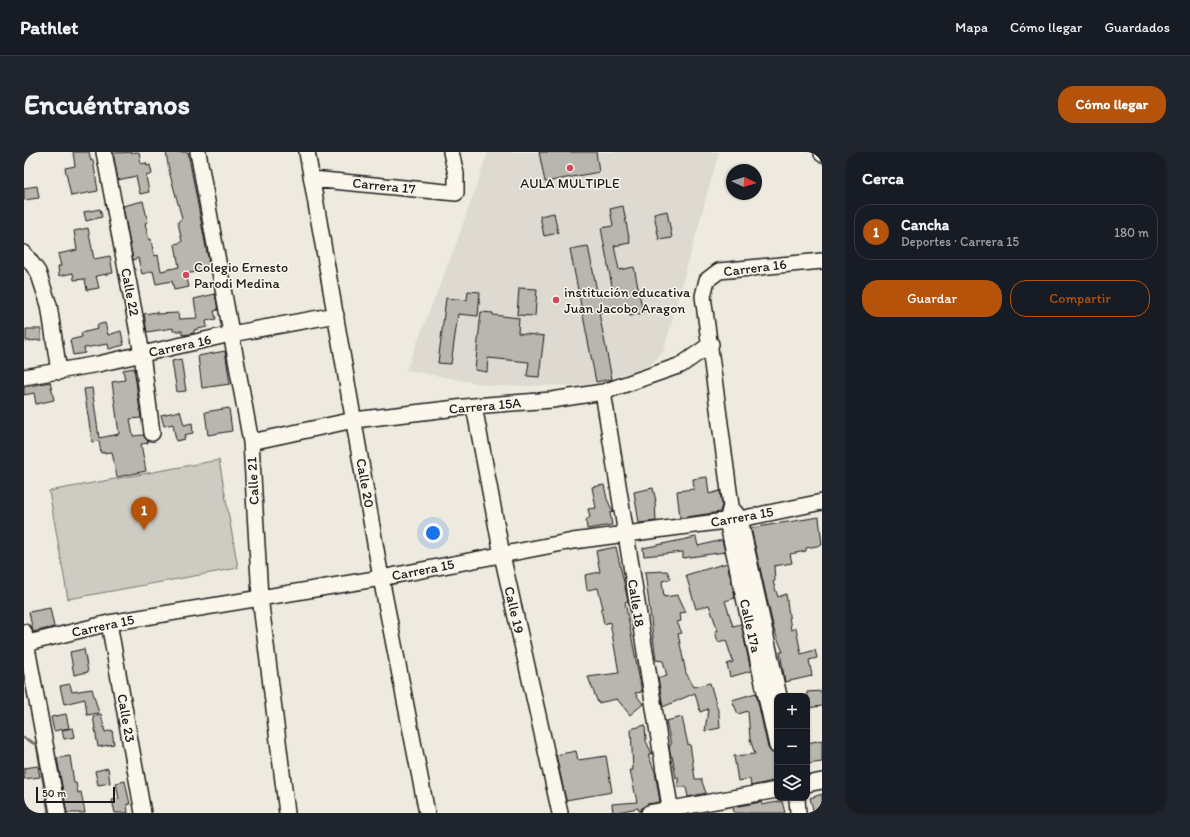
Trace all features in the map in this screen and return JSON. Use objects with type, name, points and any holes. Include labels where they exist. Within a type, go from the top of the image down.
[{"type":"street","name":"Calle 22","points":[[104,152],[142,354],[152,433]]},
{"type":"street","name":"Calle 21","points":[[198,152],[251,442],[260,597],[286,813]]},
{"type":"street","name":"Calle 20","points":[[307,152],[381,578],[427,813]]},
{"type":"street","name":"Carrera 17","points":[[312,179],[456,193],[456,174],[451,152]]},
{"type":"street","points":[[25,257],[38,272],[49,305],[59,372]]},
{"type":"street","name":"Carrera 16","points":[[703,296],[708,280],[720,271],[822,261]]},
{"type":"street","name":"Calle 17a","points":[[703,296],[711,344],[731,506],[774,730]]},
{"type":"street","name":"Carrera 16","points":[[24,377],[59,372],[231,334],[336,315]]},
{"type":"street","name":"Carrera 15A","points":[[251,442],[354,420],[474,406],[552,400],[603,392],[681,365],[711,344]]},
{"type":"street","name":"Calle 18","points":[[603,392],[624,533],[671,811]]},
{"type":"street","name":"Calle 19","points":[[474,406],[502,555],[560,813]]},
{"type":"street","name":"Carrera 15","points":[[25,640],[109,623],[381,578],[624,533],[734,520],[822,502]]},
{"type":"street","name":"Calle 17a","points":[[734,520],[778,693]]},
{"type":"street","name":"Calle 23","points":[[109,623],[143,813]]},
{"type":"street","points":[[25,640],[58,813]]},
{"type":"street","points":[[810,783],[822,781]]},
{"type":"street","points":[[649,813],[671,811],[774,791]]},
{"type":"shaded area","name":"institución educativa Juan Jacobo Aragon","points":[[488,152],[719,152],[663,353],[648,366],[584,385],[492,386],[406,370],[455,247]]},
{"type":"shaded area","points":[[219,460],[238,568],[68,599],[49,491]]},
{"type":"building","points":[[73,152],[89,152],[91,161],[93,160],[98,191],[71,196],[65,168],[75,166]]},
{"type":"building","points":[[139,152],[141,164],[146,163],[147,166],[150,165],[152,174],[146,176],[149,192],[140,194],[136,176],[118,180],[113,153]]},
{"type":"building","points":[[166,152],[188,152],[210,269],[186,274],[189,287],[174,290],[172,281],[156,284],[153,271],[142,274],[138,258],[133,260],[123,206],[143,201],[148,222],[145,223],[149,240],[151,239],[154,256],[158,255],[161,271],[179,267],[175,244],[182,242],[178,222],[182,218],[169,171]]},
{"type":"building","name":"AULA MULTIPLE","points":[[539,152],[596,152],[599,172],[545,182]]},
{"type":"building","points":[[37,186],[39,198],[24,200],[24,188]]},
{"type":"building","points":[[623,206],[630,243],[614,246],[619,270],[634,267],[643,313],[630,316],[628,307],[599,313],[612,379],[596,382],[570,249],[588,246],[598,296],[613,292],[601,228],[613,226],[610,209]]},
{"type":"building","points":[[100,209],[102,217],[86,221],[84,212]]},
{"type":"building","points":[[667,211],[672,238],[659,240],[654,214]]},
{"type":"building","points":[[554,213],[558,233],[544,236],[540,216]]},
{"type":"building","points":[[88,228],[94,259],[110,256],[113,273],[96,276],[99,288],[87,290],[85,279],[74,280],[73,273],[59,276],[58,266],[61,266],[58,254],[77,250],[74,231]]},
{"type":"building","points":[[519,288],[537,289],[535,316],[517,315]]},
{"type":"building","points":[[468,291],[480,292],[478,316],[458,314],[451,364],[438,363],[446,298],[467,300]]},
{"type":"building","points":[[215,294],[218,310],[214,311],[216,319],[206,321],[207,327],[194,330],[194,333],[182,335],[182,331],[173,331],[173,328],[147,332],[144,314],[157,312],[157,314],[178,313],[179,319],[197,318],[194,299]]},
{"type":"building","points":[[481,312],[519,318],[518,333],[544,336],[539,377],[527,376],[529,362],[488,358],[487,372],[475,370]]},
{"type":"building","points":[[105,323],[108,335],[121,331],[124,345],[109,349],[108,344],[84,348],[85,353],[73,355],[70,340],[82,337],[81,333],[98,329],[97,325]]},
{"type":"building","points":[[26,329],[41,329],[41,340],[26,341]]},
{"type":"building","points":[[225,351],[230,384],[202,388],[198,356]]},
{"type":"building","points":[[181,359],[186,391],[177,392],[172,361]]},
{"type":"building","points":[[134,368],[141,418],[130,419],[133,436],[143,435],[148,443],[141,444],[146,471],[117,477],[112,452],[101,453],[99,441],[92,442],[84,389],[92,388],[99,438],[119,434],[112,382],[125,380],[123,370]]},
{"type":"building","points":[[50,382],[54,400],[36,404],[34,393],[24,395],[24,387]]},
{"type":"building","points":[[229,408],[232,431],[208,435],[205,412]]},
{"type":"building","points":[[180,411],[184,425],[192,423],[193,433],[184,435],[185,439],[176,441],[173,424],[164,426],[161,415]]},
{"type":"building","points":[[707,477],[709,494],[720,491],[722,505],[720,512],[680,518],[677,491],[694,489],[693,479]]},
{"type":"building","points":[[604,485],[607,499],[613,512],[610,513],[612,525],[587,529],[586,520],[590,517],[588,509],[596,508],[592,487]]},
{"type":"building","points":[[653,488],[656,501],[656,521],[639,523],[634,492]]},
{"type":"building","points":[[819,517],[822,545],[806,548],[806,551],[790,554],[792,563],[774,566],[775,581],[773,582],[778,597],[786,594],[791,630],[796,628],[801,654],[815,650],[817,658],[809,660],[812,676],[785,682],[780,652],[783,652],[774,630],[751,528]]},
{"type":"building","points":[[696,537],[698,546],[722,540],[725,552],[683,558],[683,552],[644,556],[643,548]]},
{"type":"building","points":[[616,547],[628,601],[625,602],[642,692],[635,693],[643,704],[630,715],[617,699],[598,703],[588,677],[619,673],[610,622],[604,624],[601,609],[603,608],[598,588],[587,590],[585,575],[600,572],[596,551]]},
{"type":"building","points":[[727,563],[735,598],[725,601],[733,626],[741,624],[751,671],[730,677],[727,664],[733,662],[726,640],[718,642],[715,631],[718,631],[709,605],[696,609],[686,575]]},
{"type":"building","points":[[667,571],[671,579],[662,581],[664,597],[678,595],[686,612],[680,613],[681,621],[677,622],[682,633],[678,634],[686,673],[694,687],[710,683],[719,714],[720,728],[705,731],[708,709],[700,712],[695,693],[663,707],[658,678],[667,676],[663,661],[656,660],[645,572]]},
{"type":"building","points":[[50,608],[54,627],[33,632],[29,612]]},
{"type":"building","points":[[84,649],[88,672],[74,675],[70,652]]},
{"type":"building","points":[[70,684],[72,692],[92,689],[99,713],[87,715],[85,699],[64,704],[60,686]]},
{"type":"building","points":[[822,691],[822,706],[810,708],[810,693],[807,692]]},
{"type":"building","points":[[756,693],[768,748],[774,754],[774,781],[751,786],[750,779],[738,781],[734,756],[755,754],[750,739],[748,711],[738,714],[732,700]]},
{"type":"building","points":[[66,714],[69,728],[54,731],[51,717]]},
{"type":"building","points":[[101,714],[105,732],[112,730],[114,744],[98,747],[93,716]]},
{"type":"building","points":[[682,717],[688,745],[690,744],[695,779],[701,779],[706,793],[688,797],[686,787],[678,787],[678,777],[676,778],[672,756],[671,757],[669,746],[671,745],[666,721]]},
{"type":"building","points":[[645,725],[646,741],[652,754],[648,754],[655,772],[660,802],[647,804],[640,811],[638,808],[613,813],[612,804],[637,802],[630,770],[633,770],[631,729]]},
{"type":"building","points":[[73,728],[75,737],[64,739],[62,730]]},
{"type":"building","points":[[822,740],[822,762],[810,764],[810,742]]},
{"type":"building","points":[[576,751],[578,760],[606,756],[612,792],[566,800],[556,755]]},
{"type":"building","points":[[70,756],[74,783],[76,783],[78,793],[81,792],[85,813],[67,813],[57,758]]},
{"type":"building","points":[[38,766],[40,777],[24,779],[24,768]]},
{"type":"building","points":[[108,768],[110,783],[98,785],[95,771]]},
{"type":"building","points":[[125,781],[130,804],[127,804],[128,813],[115,813],[112,800],[119,799],[116,783]]},
{"type":"building","points":[[822,794],[822,813],[814,813],[810,798]]},
{"type":"building","points":[[782,801],[785,813],[734,813],[733,807],[761,802],[762,805]]},
{"type":"waterway","points":[[24,738],[37,745],[49,813]]},
{"type":"place","name":"AULA MULTIPLE","points":[[570,168]]},
{"type":"place","name":"Colegio Ernesto Parodi Medina","points":[[186,275]]},
{"type":"place","name":"institución educativa Juan Jacobo Aragon","points":[[556,300]]},
{"type":"place","name":"Cancha","points":[[144,530]]}]
